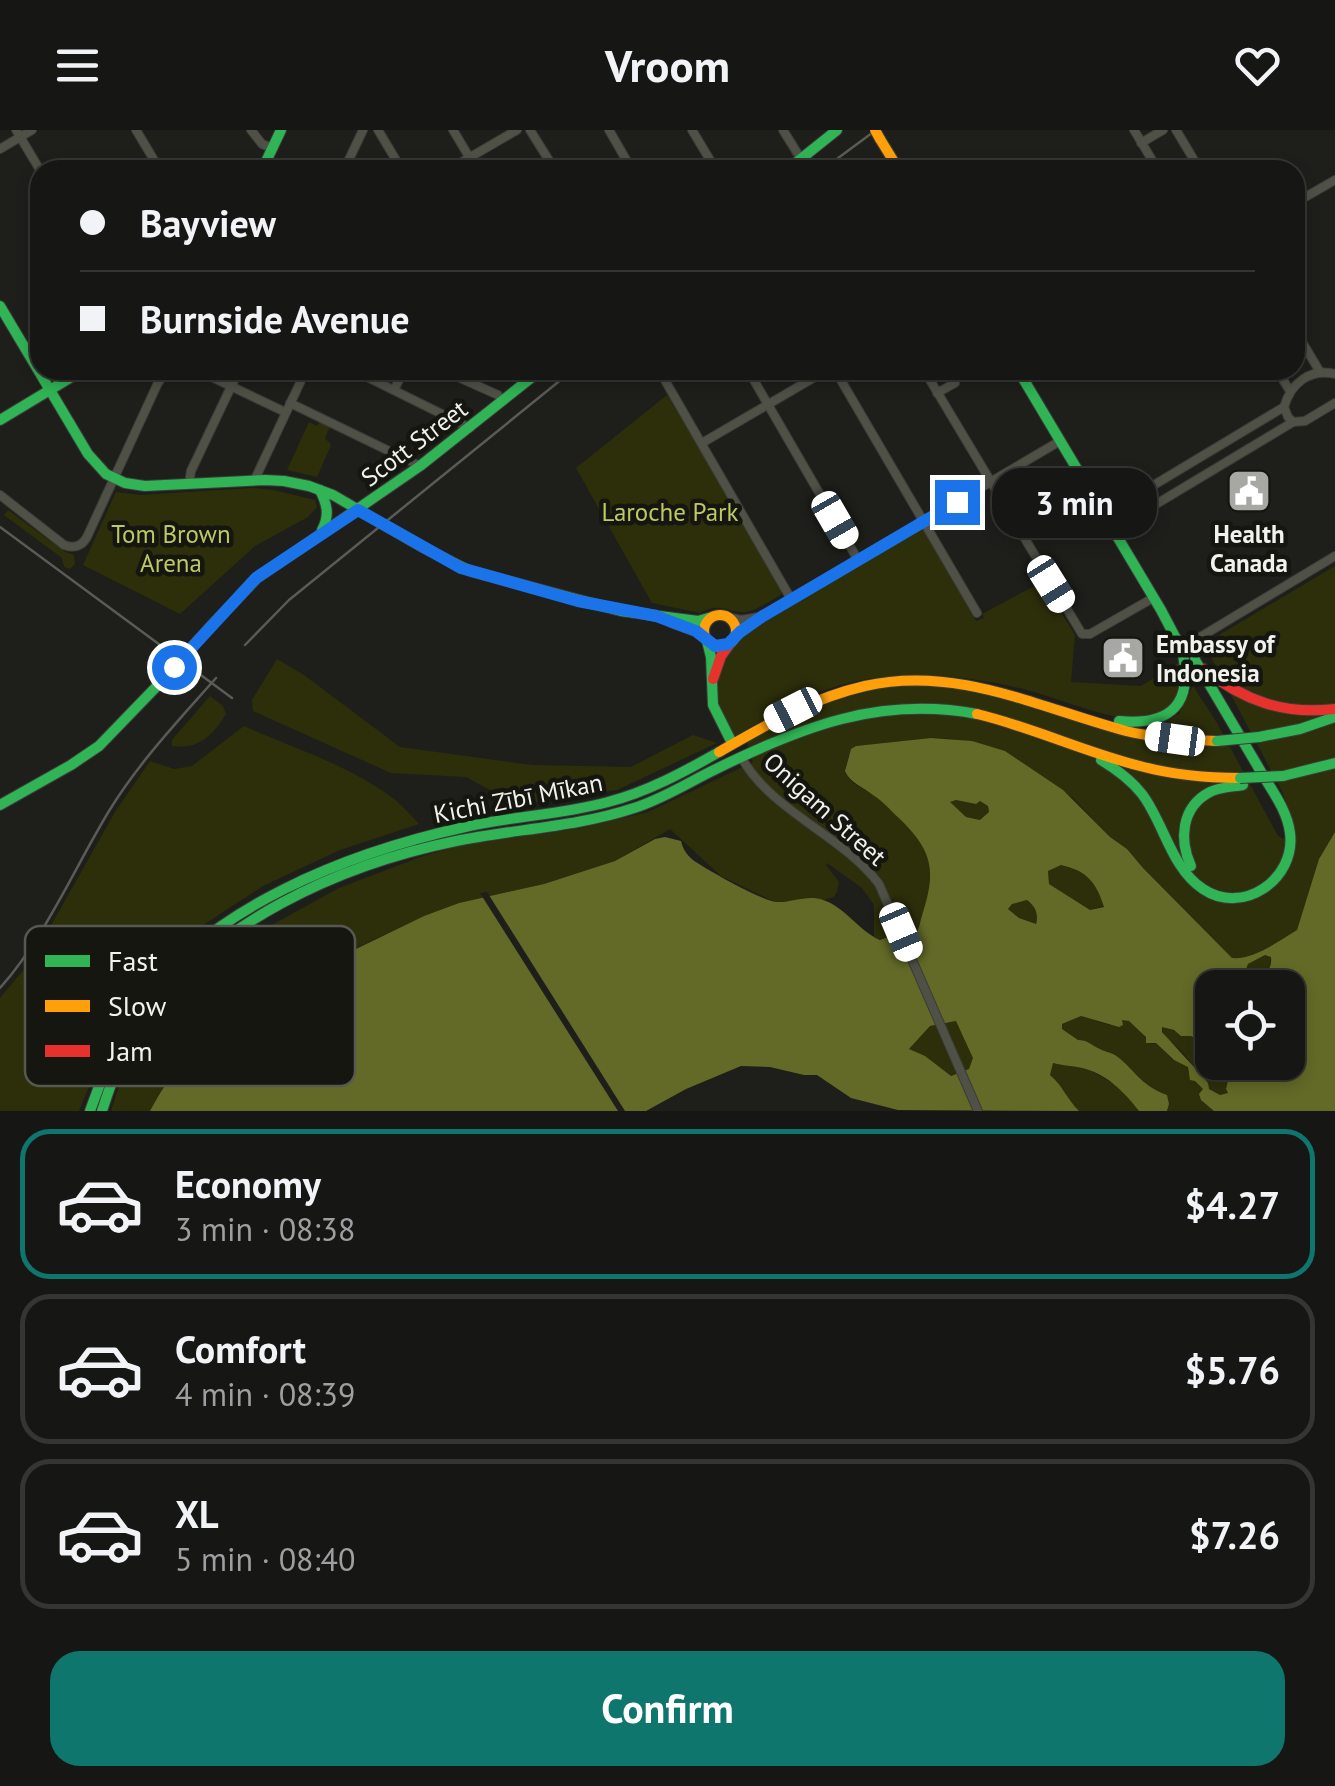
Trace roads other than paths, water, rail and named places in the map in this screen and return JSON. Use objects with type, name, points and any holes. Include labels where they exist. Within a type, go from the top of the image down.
[{"type":"main road","points":[[267,160],[281,130]]},
{"type":"main road","points":[[801,159],[838,130]]},
{"type":"main road","points":[[878,134],[893,160]]},
{"type":"main road","points":[[0,306],[30,356]]},
{"type":"main road","points":[[44,380],[92,459],[113,478],[137,486],[255,479],[287,481],[319,490],[470,571],[578,601],[656,616],[698,621],[727,617],[735,626],[732,641],[721,656],[711,685]]},
{"type":"main road","points":[[0,420],[67,380]]},
{"type":"main road","name":"Scott Street","points":[[0,805],[99,746],[256,578],[420,466],[502,401],[521,380]]},
{"type":"main road","points":[[1024,380],[1184,648],[1284,832],[1283,851],[1271,874],[1254,886],[1225,890],[1207,882],[1192,868],[1182,846],[1183,832],[1190,812],[1206,795],[1242,782]]},
{"type":"main road","points":[[315,538],[329,515],[319,490]]},
{"type":"main road","points":[[656,616],[691,628],[718,647],[732,641]]},
{"type":"main road","points":[[712,617],[706,624],[706,639],[714,709],[740,757]]},
{"type":"main road","points":[[1184,648],[1228,688],[1260,704],[1293,711],[1335,709]]},
{"type":"main road","points":[[1027,698],[1122,722],[1154,721],[1172,712],[1186,691],[1184,648]]},
{"type":"main road","points":[[1028,727],[1106,762],[1134,784],[1197,886],[1224,898],[1252,896],[1272,884],[1285,866],[1291,847],[1290,826],[1276,794],[1195,660]]},
{"type":"main road","name":"Kichi Zībī Mīkan","points":[[226,926],[282,892],[363,856],[617,800],[669,779],[812,700],[875,683],[954,681],[1027,698],[1134,732],[1175,739],[1259,737],[1335,717]]},
{"type":"main road","name":"Kichi Zībī Mīkan","points":[[472,831],[582,820],[630,809],[808,727],[875,711],[914,708],[984,714],[1145,768],[1184,776],[1242,782],[1335,763]]},
{"type":"main road","name":"Kichi Zībī Mīkan","points":[[248,926],[323,885],[422,843]]},
{"type":"main road","name":"Kichi Zībī Mīkan","points":[[90,1111],[99,1086]]},
{"type":"main road","name":"Kichi Zībī Mīkan","points":[[102,1111],[111,1086]]},
{"type":"street","points":[[0,149],[18,134],[32,130]]},
{"type":"street","points":[[136,130],[154,160]]},
{"type":"street","points":[[252,130],[262,144],[272,148]]},
{"type":"street","points":[[349,160],[363,130]]},
{"type":"street","points":[[378,130],[396,160]]},
{"type":"street","points":[[453,130],[471,160]]},
{"type":"street","points":[[464,160],[516,130]]},
{"type":"street","points":[[530,130],[549,160]]},
{"type":"street","points":[[609,130],[626,160]]},
{"type":"street","points":[[692,130],[710,160]]},
{"type":"street","points":[[783,130],[801,159]]},
{"type":"street","points":[[1134,130],[1152,160]]},
{"type":"street","points":[[1142,143],[1163,130]]},
{"type":"street","points":[[1176,130],[1194,160]]},
{"type":"street","points":[[18,134],[34,160]]},
{"type":"street","points":[[1305,198],[1335,180]]},
{"type":"street","points":[[1305,347],[1320,372]]},
{"type":"street","points":[[1305,378],[1320,372],[1335,374]]},
{"type":"street","points":[[0,495],[64,545],[80,544],[87,537],[160,380]]},
{"type":"street","points":[[218,380],[285,412]]},
{"type":"street","points":[[189,484],[190,473],[234,380]]},
{"type":"street","points":[[255,479],[301,380]]},
{"type":"street","points":[[374,380],[470,428]]},
{"type":"street","points":[[394,390],[399,380]]},
{"type":"street","points":[[464,380],[498,395],[502,401]]},
{"type":"street","points":[[666,380],[791,599]]},
{"type":"street","points":[[754,380],[858,560]]},
{"type":"street","points":[[702,443],[810,380]]},
{"type":"street","points":[[842,380],[977,613]]},
{"type":"street","points":[[930,380],[1084,635],[1154,598]]},
{"type":"street","points":[[1284,380],[1290,391]]},
{"type":"street","points":[[1104,515],[1284,406],[1290,391],[1302,380]]},
{"type":"street","points":[[937,393],[955,383]]},
{"type":"street","points":[[290,403],[420,466]]},
{"type":"street","points":[[1113,530],[1293,422],[1305,421],[1335,403]]},
{"type":"street","points":[[1284,406],[1293,422]]},
{"type":"street","points":[[732,641],[791,599],[1060,442]]},
{"type":"street","points":[[1184,648],[1335,556]]},
{"type":"street","points":[[727,617],[741,620],[763,616]]},
{"type":"street","name":"Onigam Street","points":[[740,757],[758,782],[879,884],[978,1111]]},
{"type":"tram line","points":[[836,160],[876,130]]},
{"type":"tram line","points":[[245,645],[289,600],[561,380]]},
{"type":"tram line","points":[[0,527],[232,698]]},
{"type":"tram line","points":[[44,926],[121,793],[216,678]]},
{"type":"tram line","points":[[0,988],[25,955]]},
{"type":"place","name":"Health Canada","points":[[1249,491]]},
{"type":"place","name":"Embassy of Indonesia","points":[[1123,658]]},
{"type":"park label","name":"Laroche Park","points":[[670,512]]},
{"type":"park label","name":"Tom Brown Arena","points":[[171,548]]}]
